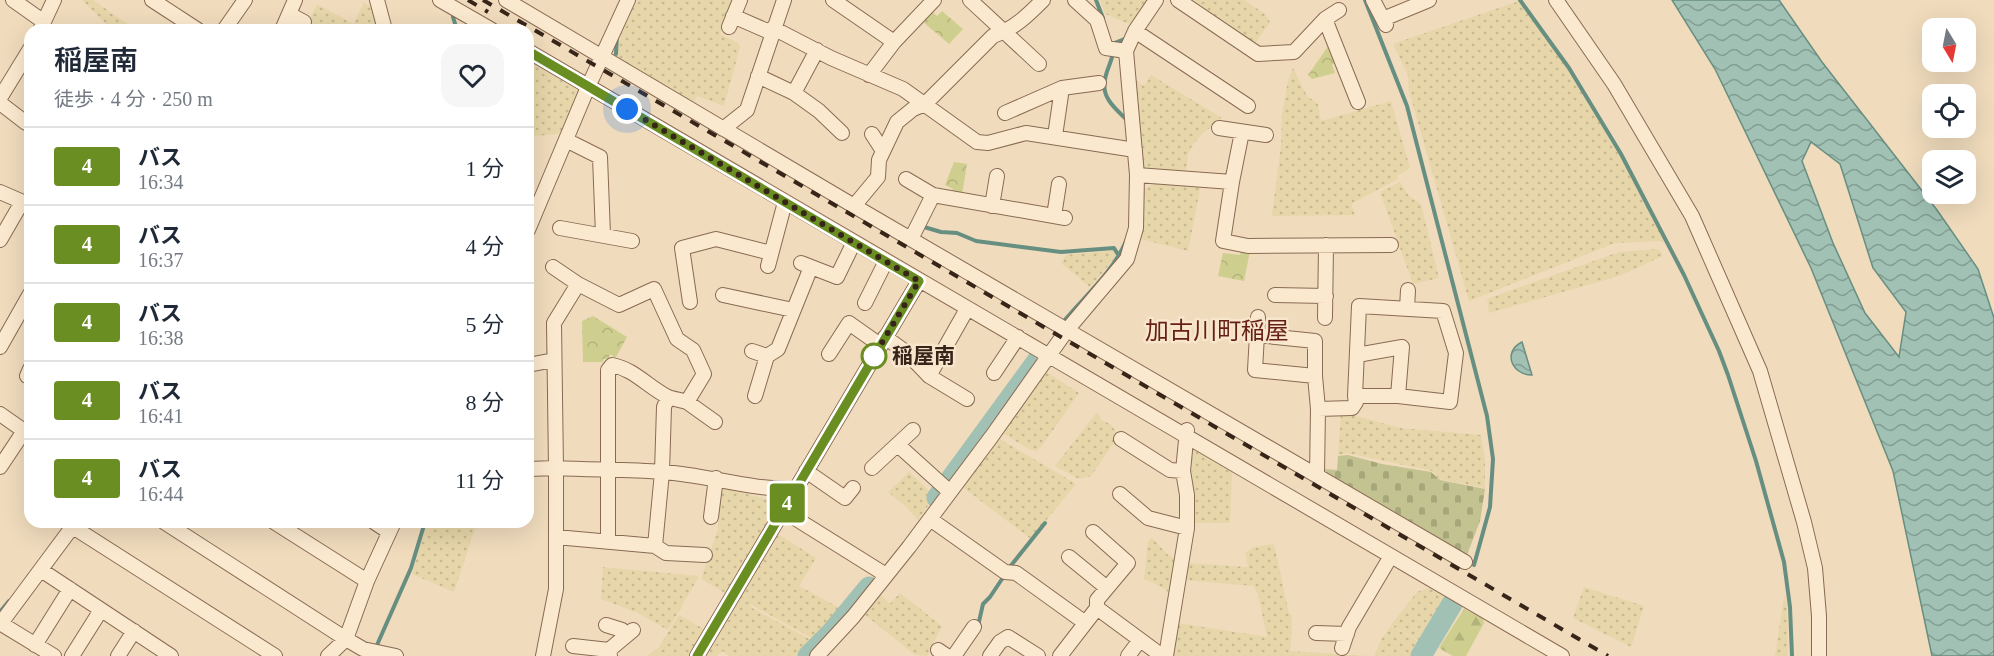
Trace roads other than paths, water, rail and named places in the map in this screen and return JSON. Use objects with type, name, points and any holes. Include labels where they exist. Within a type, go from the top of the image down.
[{"type":"street","points":[[13,0],[40,24]]},
{"type":"street","points":[[43,24],[54,0]]},
{"type":"street","points":[[152,0],[189,24]]},
{"type":"street","points":[[228,24],[245,0]]},
{"type":"street","points":[[285,24],[295,0]]},
{"type":"street","points":[[377,0],[383,24]]},
{"type":"street","points":[[440,0],[482,24]]},
{"type":"street","points":[[506,0],[1465,562]]},
{"type":"street","points":[[534,209],[628,0]]},
{"type":"street","points":[[740,0],[731,22],[772,31],[903,89],[978,142],[988,143],[1026,133],[1130,150]]},
{"type":"street","points":[[723,129],[747,110],[784,0]]},
{"type":"street","points":[[832,0],[894,42]]},
{"type":"street","points":[[970,0],[1039,64]]},
{"type":"street","points":[[854,206],[878,177],[879,160],[897,122],[913,109],[925,104],[993,36],[1006,32],[1043,0]]},
{"type":"street","points":[[1075,0],[1097,20],[1106,48],[1126,51]]},
{"type":"street","points":[[822,654],[951,492],[1067,330],[1127,259],[1136,228],[1137,175],[1130,150],[1126,51],[1135,31],[1156,0]]},
{"type":"street","points":[[1178,0],[1258,54],[1294,52],[1326,19],[1339,10]]},
{"type":"street","points":[[1373,0],[1385,23],[1429,0]]},
{"type":"street","points":[[1556,0],[1614,84],[1692,216],[1760,371],[1815,568],[1819,616],[1819,656]]},
{"type":"street","points":[[869,75],[926,3]]},
{"type":"street","points":[[289,14],[304,22]]},
{"type":"street","points":[[1326,19],[1358,102]]},
{"type":"street","points":[[1135,31],[1248,106]]},
{"type":"street","points":[[794,93],[816,50]]},
{"type":"street","points":[[534,55],[967,309],[1187,433],[1391,556],[1555,651]]},
{"type":"street","points":[[0,98],[24,59]]},
{"type":"street","points":[[758,76],[794,93],[835,117],[842,133]]},
{"type":"street","points":[[1005,113],[1062,88],[1099,83]]},
{"type":"street","points":[[1055,136],[1062,88]]},
{"type":"street","points":[[0,103],[24,121]]},
{"type":"street","points":[[1219,128],[1266,135]]},
{"type":"street","points":[[1242,132],[1223,241],[1248,246],[1391,245]]},
{"type":"street","points":[[872,134],[883,151]]},
{"type":"street","points":[[566,140],[600,157],[603,235]]},
{"type":"street","points":[[1137,175],[1232,182]]},
{"type":"street","points":[[992,206],[998,176]]},
{"type":"street","points":[[906,179],[933,195],[1060,217],[1059,184]]},
{"type":"street","points":[[0,192],[24,202]]},
{"type":"street","points":[[911,239],[933,195]]},
{"type":"street","points":[[690,302],[682,248],[716,239],[770,259],[785,202]]},
{"type":"street","points":[[0,240],[24,206]]},
{"type":"street","points":[[560,228],[632,241]]},
{"type":"street","points":[[755,396],[767,356],[778,349],[794,310],[806,265],[834,283],[854,242]]},
{"type":"street","points":[[1325,318],[1326,245]]},
{"type":"street","points":[[865,303],[886,261]]},
{"type":"street","points":[[553,267],[578,284],[620,305],[654,289],[676,339],[693,350],[704,374],[687,402]]},
{"type":"street","points":[[697,656],[919,281]]},
{"type":"street","points":[[543,656],[556,589],[554,323],[578,284]]},
{"type":"street","points":[[1407,309],[1408,290]]},
{"type":"street","points":[[723,295],[747,306],[794,310]]},
{"type":"street","points":[[1275,295],[1326,296]]},
{"type":"street","points":[[0,348],[4,331],[24,303]]},
{"type":"street","points":[[1318,410],[1352,408],[1356,402],[1355,396],[1359,306],[1443,311],[1456,353],[1450,402],[1398,396],[1355,396]]},
{"type":"street","points":[[929,375],[967,309]]},
{"type":"street","points":[[1258,317],[1255,370],[1315,376]]},
{"type":"street","points":[[829,354],[849,323],[907,353],[929,375],[967,399]]},
{"type":"street","points":[[1257,335],[1315,341],[1318,410],[1317,474]]},
{"type":"street","points":[[994,373],[1018,337]]},
{"type":"street","points":[[1357,355],[1402,347],[1398,396]]},
{"type":"street","points":[[752,351],[767,356]]},
{"type":"street","points":[[534,364],[554,360]]},
{"type":"street","points":[[608,541],[608,370],[612,365],[633,372],[668,397],[687,402],[715,422]]},
{"type":"street","points":[[655,546],[662,472],[664,407],[668,397]]},
{"type":"street","points":[[0,414],[24,431]]},
{"type":"street","points":[[872,468],[913,430]]},
{"type":"street","points":[[1097,608],[1118,619],[1140,640],[1164,656],[1187,528],[1187,495],[1183,471],[1187,433]]},
{"type":"street","points":[[0,467],[24,437]]},
{"type":"street","points":[[1121,439],[1140,444],[1170,471],[1183,471]]},
{"type":"street","points":[[898,445],[951,492]]},
{"type":"street","points":[[534,469],[662,472],[716,478],[771,490],[795,489]]},
{"type":"street","points":[[806,471],[845,498],[853,488]]},
{"type":"street","points":[[711,517],[716,478]]},
{"type":"street","points":[[1120,494],[1138,502],[1148,518],[1187,528]]},
{"type":"street","points":[[783,510],[886,575]]},
{"type":"street","points":[[930,519],[1005,572],[1016,573],[1084,622]]},
{"type":"street","points":[[54,656],[0,623],[72,528]]},
{"type":"street","points":[[81,528],[275,656]]},
{"type":"street","points":[[185,528],[346,639],[363,649],[396,656]]},
{"type":"street","points":[[283,528],[367,581]]},
{"type":"street","points":[[328,656],[346,639],[367,581],[392,528]]},
{"type":"street","points":[[1060,656],[1097,608],[1097,600],[1128,563],[1100,547],[1093,532]]},
{"type":"street","points":[[556,537],[655,546],[666,553],[705,555]]},
{"type":"street","points":[[1342,648],[1349,627],[1391,556]]},
{"type":"street","points":[[1070,557],[1107,588]]},
{"type":"street","points":[[41,570],[167,655]]},
{"type":"street","points":[[35,645],[70,589]]},
{"type":"street","points":[[72,656],[101,610]]},
{"type":"street","points":[[573,646],[610,653],[629,632],[606,625]]},
{"type":"street","points":[[954,656],[974,627]]},
{"type":"street","points":[[118,656],[134,631]]},
{"type":"street","points":[[1317,633],[1347,634]]},
{"type":"street","points":[[990,656],[1000,642],[1008,637],[1038,656]]},
{"type":"street","points":[[1128,656],[1140,640]]},
{"type":"water","points":[[1672,0],[1779,0],[1822,62],[1922,191],[1922,204],[1932,204],[1978,269],[1994,318],[1994,656],[1932,656],[1893,471],[1811,268],[1715,69]],"holes":[[[1811,142],[1840,164],[1873,268],[1906,312],[1899,357],[1865,313],[1833,243],[1802,161]]]},
{"type":"water","points":[[1522,342],[1532,375],[1519,371],[1512,362],[1512,351]]},
{"type":"waterway","points":[[1096,0],[1103,18]]},
{"type":"waterway","points":[[1365,0],[1407,106],[1487,416],[1493,459],[1490,507],[1474,565]]},
{"type":"waterway","points":[[1520,0],[1569,68],[1621,154],[1684,275],[1719,351],[1756,461],[1784,562],[1790,607],[1792,656]]},
{"type":"waterway","points":[[453,17],[455,24]]},
{"type":"waterway","points":[[616,54],[617,36]]},
{"type":"waterway","points":[[1112,44],[1127,38]]},
{"type":"waterway","points":[[1113,52],[1106,76],[1105,92],[1110,103],[1128,121]]},
{"type":"waterway","points":[[924,227],[941,232],[957,233],[976,241],[1061,252],[1114,248],[1119,256]]},
{"type":"waterway","points":[[1064,321],[1114,263],[1126,241]]},
{"type":"waterway","points":[[937,498],[1040,357]]},
{"type":"waterway","points":[[1009,568],[1045,523]]},
{"type":"waterway","points":[[377,645],[411,568],[423,528]]},
{"type":"waterway","points":[[978,626],[983,604],[1004,576]]},
{"type":"waterway","points":[[808,656],[831,633],[869,587]]},
{"type":"waterway","points":[[0,612],[9,601]]},
{"type":"waterway","points":[[1421,656],[1452,604]]},
{"type":"railway","points":[[468,0],[488,12]]},
{"type":"railway","points":[[483,0],[524,24]]},
{"type":"railway","points":[[534,30],[1608,656]]},
{"type":"place","name":"稲屋南","points":[[874,356]]},
{"type":"district","name":"加古川町稲屋","points":[[1217,331]]}]
